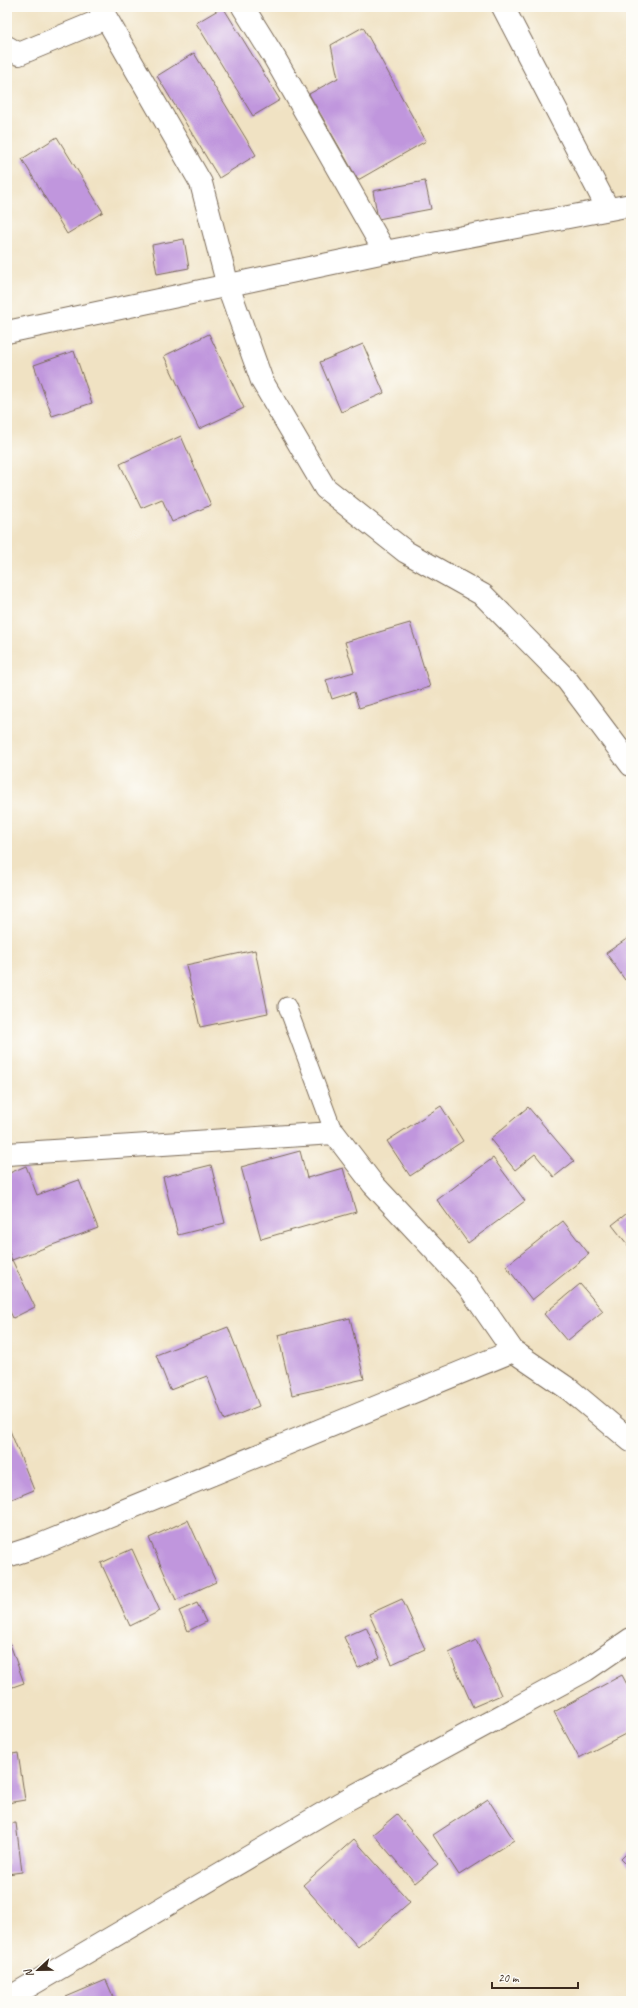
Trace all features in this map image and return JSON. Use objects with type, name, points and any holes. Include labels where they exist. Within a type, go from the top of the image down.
[{"type":"street","points":[[243,7],[274,57],[385,252]]},
{"type":"street","points":[[502,7],[608,209]]},
{"type":"street","points":[[7,47],[19,54],[103,13],[201,183],[228,286],[262,381],[325,488],[406,552],[483,595],[567,680],[631,765]]},
{"type":"street","points":[[7,332],[385,252],[631,205]]},
{"type":"street","points":[[7,1154],[334,1133],[374,1184],[468,1286],[513,1351],[570,1390],[631,1441]]},
{"type":"street","points":[[7,1556],[35,1547],[513,1351]]},
{"type":"street","points":[[7,1999],[339,1804],[586,1670],[631,1639]]},
{"type":"lane","points":[[287,1006],[334,1133]]},
{"type":"building","points":[[223,7],[280,100],[253,116],[196,23]]},
{"type":"building","points":[[363,27],[426,141],[358,180],[309,94],[338,78],[331,45]]},
{"type":"building","points":[[194,53],[256,155],[219,178],[157,76]]},
{"type":"building","points":[[57,137],[103,212],[67,234],[22,159]]},
{"type":"building","points":[[425,181],[431,209],[378,219],[373,191]]},
{"type":"building","points":[[184,239],[189,268],[157,274],[152,245]]},
{"type":"building","points":[[209,334],[244,408],[199,429],[164,356]]},
{"type":"building","points":[[363,344],[384,393],[341,412],[320,362]]},
{"type":"building","points":[[74,351],[92,403],[52,416],[34,365]]},
{"type":"building","points":[[181,436],[211,505],[172,522],[162,499],[141,508],[120,464]]},
{"type":"building","points":[[410,623],[430,687],[359,708],[354,692],[332,699],[326,680],[354,672],[345,642]]},
{"type":"building","points":[[631,936],[631,976],[625,980],[606,953]]},
{"type":"building","points":[[255,950],[268,1013],[200,1027],[186,965]]},
{"type":"building","points":[[441,1106],[463,1141],[410,1176],[387,1141]]},
{"type":"building","points":[[528,1107],[574,1161],[554,1177],[535,1154],[515,1170],[490,1139]]},
{"type":"building","points":[[300,1151],[307,1178],[343,1168],[356,1212],[261,1239],[241,1167]]},
{"type":"building","points":[[493,1158],[525,1201],[468,1243],[437,1200]]},
{"type":"building","points":[[211,1165],[225,1223],[178,1235],[163,1177]]},
{"type":"building","points":[[26,1166],[37,1195],[79,1180],[98,1228],[12,1260],[7,1247],[7,1174]]},
{"type":"building","points":[[631,1210],[631,1249],[612,1225]]},
{"type":"building","points":[[563,1221],[589,1254],[532,1300],[506,1266]]},
{"type":"building","points":[[12,1260],[35,1307],[13,1318],[7,1305],[7,1263]]},
{"type":"building","points":[[580,1284],[603,1311],[567,1341],[544,1314]]},
{"type":"building","points":[[350,1318],[364,1379],[292,1395],[278,1335]]},
{"type":"building","points":[[228,1327],[259,1406],[224,1420],[207,1376],[170,1390],[156,1355]]},
{"type":"building","points":[[9,1428],[34,1490],[7,1501],[7,1429]]},
{"type":"building","points":[[188,1520],[216,1582],[176,1600],[149,1538]]},
{"type":"building","points":[[132,1549],[160,1611],[130,1626],[101,1563]]},
{"type":"building","points":[[402,1599],[425,1649],[392,1664],[369,1614]]},
{"type":"building","points":[[197,1603],[206,1622],[188,1631],[179,1611]]},
{"type":"building","points":[[366,1627],[380,1658],[358,1668],[344,1637]]},
{"type":"building","points":[[476,1640],[501,1695],[473,1707],[449,1653]]},
{"type":"building","points":[[10,1644],[24,1683],[7,1689],[7,1645]]},
{"type":"building","points":[[622,1675],[631,1692],[631,1731],[579,1758],[554,1712]]},
{"type":"building","points":[[18,1753],[25,1800],[7,1803],[7,1755]]},
{"type":"building","points":[[488,1799],[514,1840],[459,1875],[433,1835]]},
{"type":"building","points":[[397,1814],[438,1864],[415,1883],[373,1834]]},
{"type":"building","points":[[16,1823],[22,1872],[7,1874],[7,1824]]},
{"type":"building","points":[[354,1839],[410,1902],[358,1947],[303,1885]]},
{"type":"building","points":[[631,1849],[631,1869],[621,1859]]},
{"type":"building","points":[[106,1980],[115,2001],[68,2001],[66,1997]]}]
